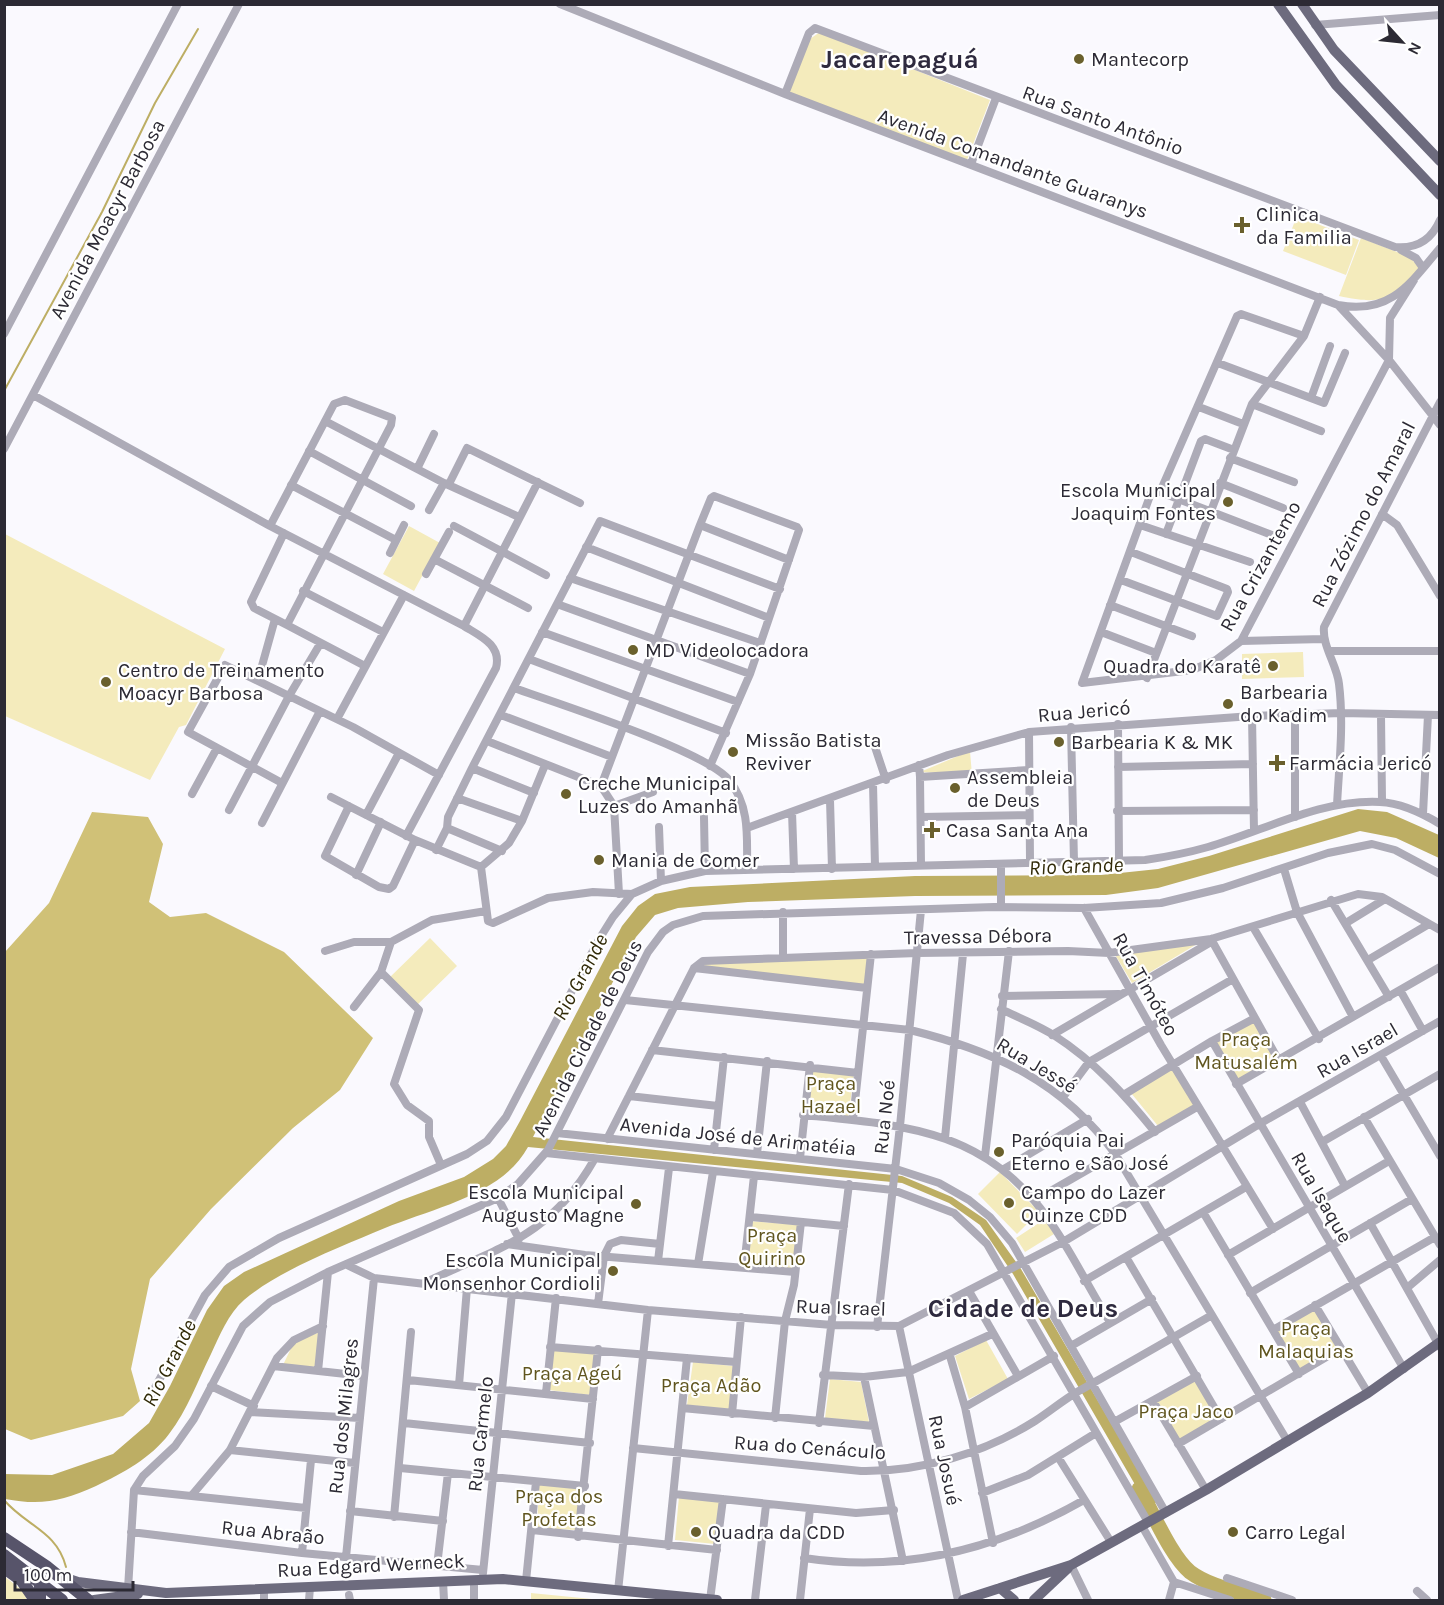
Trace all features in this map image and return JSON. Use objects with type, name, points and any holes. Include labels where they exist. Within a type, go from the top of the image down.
[{"type":"highway","points":[[4,1538],[46,1566],[88,1600]]},
{"type":"highway","name":"Rua Edgard Werneck","points":[[4,1545],[30,1562]]},
{"type":"highway","points":[[4,1555],[62,1600]]},
{"type":"highway","points":[[30,1562],[40,1579],[40,1600]]},
{"type":"highway","points":[[4,1568],[22,1581],[35,1600]]},
{"type":"main road","points":[[1278,4],[1336,85],[1440,195]]},
{"type":"main road","points":[[1302,4],[1334,50],[1440,161]]},
{"type":"main road","points":[[963,1600],[1071,1565],[1288,1442],[1368,1393],[1439,1344]]},
{"type":"main road","name":"Rua Edgard Werneck","points":[[30,1562],[78,1581],[147,1593],[310,1588],[442,1581],[480,1576],[664,1598],[717,1600]]},
{"type":"main road","points":[[1034,1600],[1071,1565]]},
{"type":"main road","points":[[1000,1588],[1014,1600]]},
{"type":"main road","points":[[94,1600],[147,1593]]},
{"type":"street","points":[[4,334],[178,4]]},
{"type":"street","name":"Avenida Moacyr Barbosa","points":[[4,449],[238,4]]},
{"type":"street","name":"Avenida Comandante Guaranys","points":[[562,5],[785,94],[1338,305],[1353,308],[1385,302],[1414,280],[1439,249]]},
{"type":"street","points":[[1315,25],[1440,15]]},
{"type":"street","name":"Rua Santo Antônio","points":[[785,94],[809,33],[815,28],[1395,247],[1413,255],[1423,268]]},
{"type":"street","points":[[971,164],[996,98]]},
{"type":"street","points":[[1395,247],[1412,248],[1424,241],[1434,232],[1440,220]]},
{"type":"street","points":[[1424,241],[1423,246],[1426,251],[1432,252],[1439,249]]},
{"type":"street","points":[[1389,360],[1390,318],[1414,280]]},
{"type":"street","points":[[1147,678],[1252,404],[1304,336],[1320,297]]},
{"type":"street","points":[[1338,305],[1389,360],[1440,425]]},
{"type":"street","points":[[1160,492],[1239,315],[1304,336]]},
{"type":"street","points":[[1311,398],[1330,346]]},
{"type":"street","points":[[1218,363],[1326,402],[1345,353]]},
{"type":"street","name":"Rua Crizantemo","points":[[1101,632],[1082,683],[1147,678],[1204,667],[1241,641],[1389,360]]},
{"type":"street","points":[[33,395],[270,526],[464,626],[490,643],[498,661],[439,775],[389,889],[379,887],[328,860],[325,854],[349,806]]},
{"type":"street","points":[[270,526],[334,404],[345,400],[392,418],[391,425],[287,625]]},
{"type":"street","name":"Rua Zózimo do Amaral","points":[[1337,806],[1341,712],[1338,677],[1324,639],[1326,622],[1440,402]]},
{"type":"street","points":[[1252,404],[1320,431]]},
{"type":"street","points":[[1199,407],[1243,424]]},
{"type":"street","points":[[325,421],[519,518]]},
{"type":"street","points":[[417,469],[434,434]]},
{"type":"street","points":[[1166,534],[1201,441],[1205,439],[1294,482]]},
{"type":"street","points":[[429,510],[466,448],[580,503]]},
{"type":"street","points":[[309,451],[411,506]]},
{"type":"street","points":[[464,626],[537,482]]},
{"type":"street","points":[[1220,483],[1283,508]]},
{"type":"street","points":[[291,485],[396,540]]},
{"type":"street","points":[[1156,653],[1101,632],[1151,493],[1155,490],[1272,535]]},
{"type":"street","points":[[601,786],[688,555],[713,496],[798,528],[780,589],[750,674],[710,766]]},
{"type":"street","points":[[1382,514],[1397,525],[1440,596]]},
{"type":"street","points":[[436,850],[447,828],[448,817],[472,768],[600,521],[780,589]]},
{"type":"street","points":[[390,553],[404,525]]},
{"type":"street","points":[[700,525],[789,560]]},
{"type":"street","points":[[1140,525],[1196,546],[1204,545],[1250,562]]},
{"type":"street","points":[[426,574],[451,529],[546,575]]},
{"type":"street","points":[[284,533],[251,602],[254,608],[365,666]]},
{"type":"street","points":[[586,548],[769,618]]},
{"type":"street","points":[[1121,580],[1217,616],[1220,614],[1228,590],[1131,552]]},
{"type":"street","points":[[434,559],[528,608]]},
{"type":"street","points":[[570,578],[760,643]]},
{"type":"street","points":[[303,591],[383,632]]},
{"type":"street","points":[[337,719],[404,595]]},
{"type":"street","points":[[557,604],[750,674]]},
{"type":"street","points":[[1110,605],[1192,636]]},
{"type":"street","points":[[258,680],[275,619]]},
{"type":"street","points":[[542,632],[738,702]]},
{"type":"street","points":[[1241,641],[1324,639]]},
{"type":"street","points":[[229,810],[289,696],[320,644]]},
{"type":"street","points":[[1330,651],[1440,651]]},
{"type":"street","points":[[529,659],[726,733]]},
{"type":"street","points":[[282,783],[188,732],[223,667],[228,664],[337,719],[439,775]]},
{"type":"street","points":[[514,688],[623,728],[710,766],[726,776],[745,813],[747,868]]},
{"type":"street","points":[[262,823],[320,711]]},
{"type":"street","name":"Rua Jericó","points":[[747,828],[886,780],[919,765],[1029,732],[1071,727],[1341,712],[1440,715]]},
{"type":"street","points":[[1295,714],[1295,817]]},
{"type":"street","points":[[501,715],[612,757]]},
{"type":"street","points":[[1381,715],[1382,801]]},
{"type":"street","points":[[1423,814],[1428,715]]},
{"type":"street","points":[[1252,716],[1254,831]]},
{"type":"street","points":[[1118,724],[1119,860]]},
{"type":"street","points":[[1071,727],[1074,862]]},
{"type":"street","points":[[1029,732],[1030,861]]},
{"type":"street","points":[[487,741],[601,786],[614,806],[619,894]]},
{"type":"street","points":[[875,747],[886,780]]},
{"type":"street","points":[[192,794],[217,748]]},
{"type":"street","points":[[366,815],[399,753]]},
{"type":"street","points":[[1118,767],[1253,764]]},
{"type":"street","points":[[481,867],[502,851],[522,821],[545,765]]},
{"type":"street","points":[[919,765],[921,865]]},
{"type":"street","points":[[472,768],[534,793]]},
{"type":"street","points":[[920,777],[1029,770]]},
{"type":"street","points":[[873,784],[875,866]]},
{"type":"street","points":[[614,806],[653,792]]},
{"type":"street","points":[[332,797],[410,838],[481,867]]},
{"type":"street","points":[[458,798],[522,821]]},
{"type":"street","points":[[831,800],[832,869]]},
{"type":"street","points":[[481,867],[486,911],[491,923],[548,898],[593,892],[632,894],[661,881],[705,871],[747,868],[832,869],[1001,864],[1030,861],[1074,862],[1172,856],[1208,847],[1295,817],[1337,806],[1382,801],[1423,814],[1440,824]]},
{"type":"street","points":[[1117,811],[1254,810]]},
{"type":"street","points":[[792,813],[794,869]]},
{"type":"street","points":[[921,817],[1029,815]]},
{"type":"street","points":[[704,817],[705,871]]},
{"type":"street","points":[[356,875],[381,822]]},
{"type":"street","points":[[659,827],[661,881]]},
{"type":"street","points":[[447,828],[502,851]]},
{"type":"street","name":"Avenida Cidade de Deus","points":[[134,1490],[143,1476],[175,1446],[194,1419],[234,1341],[251,1317],[270,1302],[328,1272],[498,1198],[530,1174],[556,1135],[648,952],[663,932],[673,925],[703,916],[783,912],[1001,907],[1084,908],[1161,903],[1284,869],[1328,854],[1372,844],[1395,850],[1440,874]]},
{"type":"street","points":[[1001,864],[1001,907]]},
{"type":"street","points":[[1284,869],[1297,912],[1353,1017]]},
{"type":"street","name":"Travessa Débora","points":[[694,968],[697,963],[711,960],[917,952],[1109,953],[1211,940],[1331,900],[1367,893],[1385,899],[1440,930]]},
{"type":"street","points":[[150,1397],[205,1295],[230,1267],[279,1238],[487,1142],[506,1117],[598,941],[613,916],[632,894]]},
{"type":"street","points":[[1346,923],[1385,899]]},
{"type":"street","points":[[1331,900],[1389,997]]},
{"type":"street","name":"Rua Timóteo","points":[[1084,908],[1197,1107],[1273,1229]]},
{"type":"street","name":"Rua Noé","points":[[877,1326],[896,1170],[921,910]]},
{"type":"street","points":[[325,951],[354,942],[391,942],[432,920],[453,914],[486,911]]},
{"type":"street","points":[[783,912],[783,958]]},
{"type":"street","points":[[1368,960],[1429,924]]},
{"type":"street","points":[[1252,927],[1318,1039]]},
{"type":"street","points":[[1052,1035],[1211,940],[1279,1061]]},
{"type":"street","points":[[354,1007],[381,972],[391,942]]},
{"type":"street","points":[[985,1156],[1009,951]]},
{"type":"street","points":[[853,1120],[871,954]]},
{"type":"street","points":[[945,1138],[963,954]]},
{"type":"street","points":[[1236,1084],[1440,967]]},
{"type":"street","points":[[607,1139],[694,968],[867,988]]},
{"type":"street","points":[[381,972],[419,1010],[394,1084],[407,1105],[429,1121],[429,1137],[441,1165]]},
{"type":"street","points":[[1063,1096],[1089,1062],[1233,979]]},
{"type":"street","points":[[1400,990],[1424,1031]]},
{"type":"street","points":[[1002,996],[1120,994]]},
{"type":"street","name":"Rua Jessé","points":[[626,999],[910,1030],[956,1041],[996,1057],[1063,1096],[1088,1119],[1142,1194],[1288,1442]]},
{"type":"street","points":[[1001,1009],[1052,1035],[1089,1062],[1125,1094],[1155,1132]]},
{"type":"street","points":[[1125,1094],[1212,1041],[1255,1018]]},
{"type":"street","name":"Rua Israel","points":[[347,1265],[375,1278],[648,1310],[831,1325],[899,1326],[1064,1242],[1261,1123],[1440,1021]]},
{"type":"street","name":"Rua Isaque","points":[[1212,1041],[1404,1369]]},
{"type":"street","points":[[652,1050],[810,1065],[858,1073]]},
{"type":"street","points":[[1381,1056],[1440,1156]]},
{"type":"street","points":[[714,1150],[724,1057]]},
{"type":"street","points":[[757,1154],[767,1061]]},
{"type":"street","points":[[800,1158],[810,1065]]},
{"type":"street","points":[[1322,1142],[1440,1074]]},
{"type":"street","points":[[629,1096],[718,1106]]},
{"type":"street","points":[[1300,1102],[1345,1186]]},
{"type":"street","points":[[1035,1200],[1197,1107]]},
{"type":"street","points":[[803,1115],[900,1126],[945,1138],[985,1156],[1005,1169],[1035,1200],[1064,1242],[1084,1281],[1110,1323]]},
{"type":"street","points":[[1364,1117],[1440,1245]]},
{"type":"street","points":[[1005,1169],[1088,1119]]},
{"type":"street","name":"Avenida José de Arimatéia","points":[[556,1135],[800,1158],[896,1170],[939,1183],[969,1200],[990,1217],[1023,1264],[1071,1346],[1114,1422],[1154,1519]]},
{"type":"street","name":"Avenida José de Arimatéia","points":[[547,1151],[594,1160],[893,1189],[920,1198],[962,1219],[980,1236],[1006,1273],[1077,1393],[1096,1434],[1154,1519]]},
{"type":"street","points":[[423,1283],[519,1239],[545,1223],[583,1179],[594,1160]]},
{"type":"street","points":[[1228,1255],[1389,1161]]},
{"type":"street","points":[[658,1261],[669,1167]]},
{"type":"street","points":[[698,1264],[713,1172]]},
{"type":"street","points":[[744,1268],[754,1176]]},
{"type":"street","points":[[819,1423],[823,1375],[849,1184]]},
{"type":"street","points":[[1084,1281],[1246,1186]]},
{"type":"street","points":[[498,1198],[519,1239]]},
{"type":"street","points":[[1250,1293],[1412,1199]]},
{"type":"street","points":[[1203,1212],[1299,1374]]},
{"type":"street","points":[[751,1218],[844,1226]]},
{"type":"street","points":[[775,1418],[785,1321],[795,1272],[801,1222]]},
{"type":"street","points":[[1370,1223],[1439,1344]]},
{"type":"street","points":[[1273,1330],[1435,1236]]},
{"type":"street","points":[[598,1304],[604,1256],[610,1244],[615,1241],[660,1244]]},
{"type":"street","points":[[507,1244],[604,1256],[795,1272]]},
{"type":"street","points":[[1126,1257],[1221,1419]]},
{"type":"street","points":[[1407,1288],[1440,1260]]},
{"type":"street","points":[[318,1371],[328,1272]]},
{"type":"street","name":"Rua dos Milagres","points":[[346,1557],[375,1278]]},
{"type":"street","points":[[459,1385],[467,1288]]},
{"type":"street","points":[[969,1291],[1018,1376]]},
{"type":"street","name":"Rua Carmelo","points":[[474,1600],[480,1576],[512,1293]]},
{"type":"street","points":[[546,1393],[556,1298]]},
{"type":"street","points":[[1071,1346],[1152,1299]]},
{"type":"street","points":[[1315,1305],[1368,1393]]},
{"type":"street","points":[[618,1591],[648,1310]]},
{"type":"street","name":"Rua do Cenáculo","points":[[633,1448],[885,1471],[930,1463],[973,1452],[1028,1425],[1077,1393],[1212,1315]]},
{"type":"street","points":[[732,1414],[741,1317]]},
{"type":"street","points":[[192,1495],[230,1450],[273,1366],[286,1347],[323,1326]]},
{"type":"street","name":"Rua Josué","points":[[899,1326],[958,1600]]},
{"type":"street","points":[[394,1517],[411,1332]]},
{"type":"street","points":[[823,1375],[864,1377],[908,1372],[950,1356],[992,1334]]},
{"type":"street","points":[[550,1347],[598,1349],[736,1362]]},
{"type":"street","points":[[1179,1444],[1340,1348]]},
{"type":"street","points":[[578,1537],[590,1443],[598,1349]]},
{"type":"street","points":[[950,1356],[965,1407],[993,1543]]},
{"type":"street","points":[[965,1407],[1054,1356]]},
{"type":"street","points":[[668,1546],[687,1358]]},
{"type":"street","points":[[273,1366],[364,1376]]},
{"type":"street","points":[[1114,1422],[1197,1376]]},
{"type":"street","points":[[864,1377],[903,1561]]},
{"type":"street","points":[[408,1380],[593,1399]]},
{"type":"street","points":[[212,1386],[252,1409],[360,1418]]},
{"type":"street","points":[[1153,1401],[1206,1490]]},
{"type":"street","points":[[682,1408],[819,1423],[874,1426]]},
{"type":"street","points":[[404,1423],[590,1443]]},
{"type":"street","points":[[982,1493],[1010,1484],[1096,1434]]},
{"type":"street","points":[[230,1450],[355,1463]]},
{"type":"street","points":[[1058,1457],[1111,1542]]},
{"type":"street","points":[[302,1553],[311,1460]]},
{"type":"street","points":[[400,1468],[585,1486]]},
{"type":"street","points":[[437,1566],[448,1473]]},
{"type":"street","points":[[526,1581],[536,1482]]},
{"type":"street","points":[[128,1589],[134,1490],[306,1508]]},
{"type":"street","points":[[674,1494],[856,1513],[894,1510]]},
{"type":"street","points":[[710,1600],[723,1499]]},
{"type":"street","points":[[804,1558],[903,1561],[947,1555],[993,1543],[1028,1529],[1084,1500]]},
{"type":"street","points":[[755,1600],[766,1505]]},
{"type":"street","points":[[800,1600],[810,1509]]},
{"type":"street","points":[[350,1511],[443,1521]]},
{"type":"street","points":[[1154,1519],[1174,1582],[1169,1600]]},
{"type":"street","points":[[532,1530],[623,1542],[717,1550]]},
{"type":"street","name":"Rua Abraão","points":[[131,1532],[302,1553],[437,1566],[480,1576]]},
{"type":"street","points":[[1071,1565],[1088,1600]]},
{"type":"street","points":[[1227,1578],[1292,1600]]},
{"type":"street","points":[[442,1581],[444,1600]]},
{"type":"street","points":[[1174,1582],[1230,1600]]},
{"type":"street","points":[[309,1600],[310,1588]]},
{"type":"street","points":[[264,1589],[264,1600]]},
{"type":"street","points":[[1417,1591],[1427,1600]]},
{"type":"green space","points":[[820,32],[990,100],[967,160],[786,94],[807,41]]},
{"type":"green space","points":[[1297,216],[1359,240],[1346,275],[1283,251]]},
{"type":"green space","points":[[1361,238],[1410,257],[1420,269],[1401,288],[1384,298],[1365,300],[1339,296]]},
{"type":"green space","points":[[409,526],[440,543],[414,591],[383,574]]},
{"type":"green space","name":"Centro de Treinamento Moacyr Barbosa","points":[[5,534],[225,649],[186,725],[179,727],[150,780],[5,716]]},
{"type":"green space","name":"Quadra do Karatê","points":[[1303,652],[1304,677],[1242,679],[1242,654]]},
{"type":"green space","points":[[970,751],[972,775],[920,772]]},
{"type":"green space","points":[[430,938],[457,966],[414,1008],[387,980]]},
{"type":"green space","points":[[1197,944],[1132,983],[1114,953]]},
{"type":"green space","points":[[868,957],[864,987],[691,970],[694,963]]},
{"type":"green space","name":"Praça Matusalém","points":[[1253,1020],[1277,1059],[1237,1080],[1216,1042]]},
{"type":"green space","points":[[1171,1067],[1195,1105],[1158,1126],[1131,1093]]},
{"type":"green space","name":"Praça Hazael","points":[[812,1070],[854,1073],[848,1120],[808,1115]]},
{"type":"green space","name":"Campo do Lazer Quinze CDD","points":[[1000,1172],[1039,1212],[1017,1234],[978,1194]]},
{"type":"green space","points":[[1045,1219],[1054,1234],[1025,1252],[1016,1238]]},
{"type":"green space","name":"Praça Quirino","points":[[750,1221],[799,1225],[794,1271],[744,1266]]},
{"type":"green space","name":"Praça Malaquias","points":[[1314,1309],[1337,1348],[1298,1370],[1276,1331]]},
{"type":"green space","points":[[320,1332],[317,1367],[283,1365],[294,1342]]},
{"type":"green space","points":[[986,1340],[1008,1379],[969,1399],[955,1356]]},
{"type":"green space","name":"Praça Ageú","points":[[553,1350],[595,1354],[590,1395],[549,1390]]},
{"type":"green space","name":"Praça Adão","points":[[693,1362],[733,1366],[730,1409],[687,1405]]},
{"type":"green space","points":[[830,1379],[861,1382],[869,1422],[825,1418]]},
{"type":"green space","name":"Praça Jaco","points":[[1195,1380],[1218,1418],[1176,1443],[1154,1404]]},
{"type":"green space","name":"Praça dos Profetas","points":[[539,1484],[581,1488],[578,1530],[537,1528]]},
{"type":"green space","points":[[679,1496],[721,1502],[715,1544],[675,1540]]},
{"type":"green space","points":[[4,1576],[23,1591],[27,1600],[5,1600]]},
{"type":"green space","points":[[531,1593],[602,1600],[531,1600]]},
{"type":"shaded area","points":[[1358,809],[1387,812],[1439,835],[1439,858],[1396,838],[1360,831],[1158,888],[1106,895],[915,896],[748,902],[678,908],[655,915],[636,937],[533,1137],[902,1176],[952,1197],[986,1220],[1021,1269],[1157,1502],[1148,1507],[1013,1274],[980,1225],[949,1203],[902,1183],[528,1147],[501,1177],[484,1188],[465,1198],[385,1228],[312,1260],[258,1289],[244,1300],[225,1325],[175,1425],[162,1443],[136,1464],[96,1486],[62,1499],[30,1502],[5,1499],[4,1474],[52,1475],[113,1454],[149,1423],[207,1310],[224,1286],[244,1272],[399,1201],[464,1177],[493,1159],[506,1146],[520,1121],[622,926],[638,906],[655,894],[690,887],[915,876],[1101,875],[1158,869],[1209,856]]},
{"type":"shaded area","points":[[92,812],[148,817],[163,844],[149,902],[170,917],[206,913],[284,952],[373,1038],[340,1090],[293,1128],[211,1209],[150,1279],[131,1369],[140,1401],[123,1416],[31,1440],[5,1429],[5,952],[49,903]]},
{"type":"waterway","points":[[4,391],[102,212],[155,103],[198,29]]},
{"type":"waterway","points":[[1139,1489],[1169,1544],[1190,1572],[1216,1585],[1264,1600]]},
{"type":"waterway","points":[[4,1500],[56,1545],[66,1567]]},
{"type":"place","name":"Mantecorp","points":[[1079,59]]},
{"type":"place","name":"Clinica da Familia","points":[[1242,225]]},
{"type":"place","name":"Escola Municipal Joaquim Fontes","points":[[1228,502]]},
{"type":"place","name":"MD Videolocadora","points":[[633,650]]},
{"type":"place","name":"Quadra do Karatê","points":[[1273,666]]},
{"type":"place","name":"Centro de Treinamento Moacyr Barbosa","points":[[106,682]]},
{"type":"place","name":"Barbearia do Kadim","points":[[1228,704]]},
{"type":"place","name":"Barbearia K & MK","points":[[1059,742]]},
{"type":"place","name":"Missão Batista Reviver","points":[[733,752]]},
{"type":"place","name":"Farmácia Jericó","points":[[1277,763]]},
{"type":"place","name":"Assembleia de Deus","points":[[955,788]]},
{"type":"place","name":"Creche Municipal Luzes do Amanhã","points":[[566,794]]},
{"type":"place","name":"Casa Santa Ana","points":[[932,830]]},
{"type":"place","name":"Mania de Comer","points":[[599,860]]},
{"type":"place","name":"Paróquia Pai Eterno e São José","points":[[999,1152]]},
{"type":"place","name":"Campo do Lazer Quinze CDD","points":[[1009,1203]]},
{"type":"place","name":"Escola Municipal Augusto Magne","points":[[636,1204]]},
{"type":"place","name":"Escola Municipal Monsenhor Cordioli","points":[[613,1271]]},
{"type":"place","name":"Quadra da CDD","points":[[696,1532]]},
{"type":"place","name":"Carro Legal","points":[[1233,1532]]},
{"type":"district","name":"Jacarepaguá","points":[[900,59]]},
{"type":"district","name":"Cidade de Deus","points":[[1023,1308]]},
{"type":"water label","name":"Rio Grande","points":[[1076,866]]},
{"type":"water label","name":"Rio Grande","points":[[580,977]]},
{"type":"water label","name":"Rio Grande","points":[[169,1363]]}]
